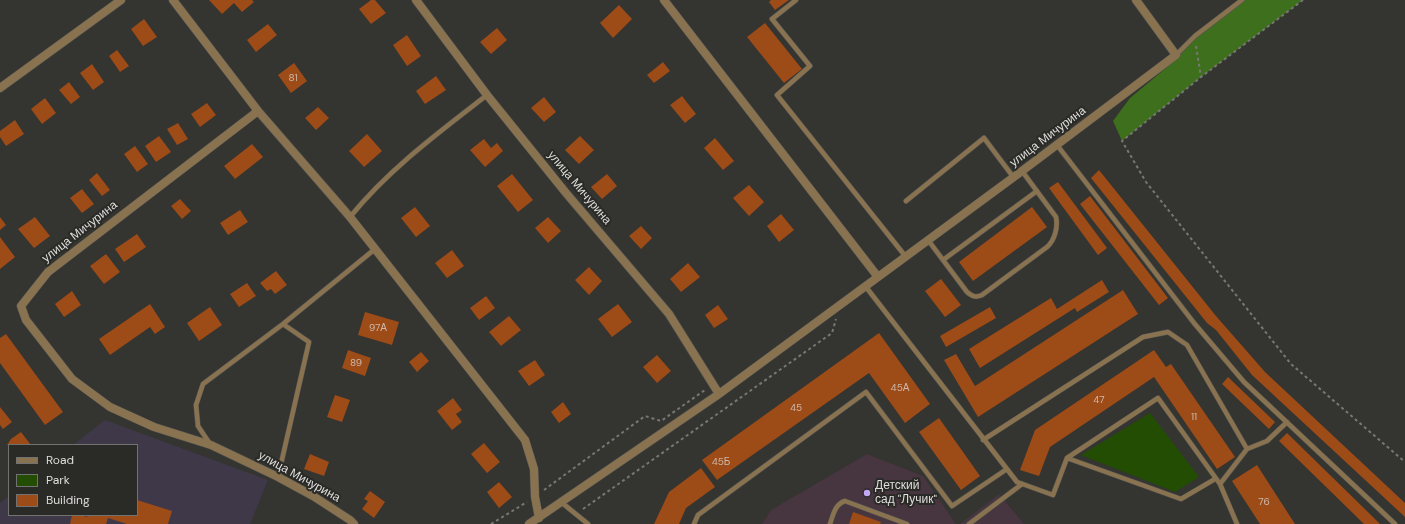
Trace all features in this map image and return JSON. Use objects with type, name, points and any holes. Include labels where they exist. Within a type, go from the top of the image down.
[{"type":"street","points":[[0,88],[121,0]]},
{"type":"street","name":"улица Мичурина","points":[[173,0],[258,111],[350,217],[525,440],[534,469],[535,497],[533,522]]},
{"type":"street","name":"улица Мичурина","points":[[416,0],[487,95],[566,193],[669,314],[719,394]]},
{"type":"street","points":[[664,0],[878,277]]},
{"type":"street","points":[[1136,0],[1176,55]]},
{"type":"street","name":"улица Мичурина","points":[[533,522],[719,394],[1014,178],[1176,55]]},
{"type":"street","name":"улица Мичурина","points":[[258,111],[48,272],[21,306],[26,320],[72,379],[110,407],[154,427],[211,445],[278,477],[313,496],[354,524]]},
{"type":"lane","points":[[796,0],[772,18],[810,66],[777,95],[906,257]]},
{"type":"lane","points":[[1176,55],[1195,36],[1242,0]]},
{"type":"lane","points":[[350,217],[364,200],[414,152],[487,95]]},
{"type":"lane","points":[[906,201],[984,138],[1014,178]]},
{"type":"lane","points":[[1057,145],[1194,323],[1244,382],[1395,524]]},
{"type":"lane","points":[[928,240],[967,292],[972,296],[977,297],[982,295],[1006,278],[1050,244],[1054,236],[1056,226],[1056,217],[1022,171]]},
{"type":"lane","points":[[943,260],[1037,190]]},
{"type":"lane","points":[[211,445],[198,426],[196,405],[203,384],[283,324],[375,250]]},
{"type":"lane","points":[[866,287],[1017,482],[1054,495],[1067,458],[1158,398],[1220,484],[1237,524]]},
{"type":"lane","points":[[278,477],[309,342],[283,324]]},
{"type":"lane","points":[[983,440],[1143,337],[1168,332],[1187,345],[1247,449]]},
{"type":"lane","points":[[694,524],[698,515],[866,392],[952,506],[1007,469]]},
{"type":"lane","points":[[1220,484],[1247,449],[1267,441],[1287,422]]},
{"type":"lane","points":[[1067,458],[1181,499],[1215,479]]},
{"type":"lane","points":[[969,524],[1022,484]]},
{"type":"lane","points":[[830,524],[836,508],[839,504],[845,501],[907,524]]},
{"type":"lane","points":[[561,502],[588,524]]},
{"type":"path","points":[[1303,0],[1201,77],[1122,141],[1146,182],[1291,364],[1405,462]]},
{"type":"path","points":[[1195,36],[1201,77]]},
{"type":"path","points":[[576,514],[832,332],[838,315]]},
{"type":"path","points":[[491,524],[535,497],[645,416],[661,421],[713,385]]},
{"type":"shaded area","points":[[105,420],[268,480],[250,524],[0,524],[0,503],[8,497],[8,516],[138,516],[138,444],[74,444]]},
{"type":"shaded area","name":"Детский сад \"Лучик\"","points":[[867,454],[923,476],[956,524],[762,524],[771,510]]},
{"type":"shaded area","name":"Детский сад \"Лучик\"","points":[[999,494],[1024,524],[960,524]]},
{"type":"green space","points":[[1242,0],[1303,0],[1201,77],[1122,141],[1113,121],[1130,98],[1166,68],[1195,36]]},
{"type":"green space","points":[[1150,413],[1199,477],[1175,492],[1081,455]]},
{"type":"building","points":[[209,0],[252,0],[254,2],[242,12],[234,3],[222,14]]},
{"type":"building","points":[[371,0],[375,0],[386,13],[371,24],[359,9]]},
{"type":"building","points":[[771,0],[789,0],[775,10],[769,2]]},
{"type":"building","points":[[619,5],[632,19],[613,38],[600,23]]},
{"type":"building","points":[[144,19],[157,37],[143,46],[131,29]]},
{"type":"building","points":[[765,23],[802,69],[784,83],[747,37]]},
{"type":"building","points":[[268,24],[277,35],[256,52],[247,40]]},
{"type":"building","points":[[497,28],[507,40],[491,54],[480,42]]},
{"type":"building","points":[[407,35],[421,56],[407,66],[393,45]]},
{"type":"building","points":[[117,50],[129,66],[120,72],[109,56]]},
{"type":"building","points":[[663,62],[670,71],[654,83],[647,75]]},
{"type":"building","points":[[294,63],[307,81],[291,93],[278,75]]},
{"type":"building","points":[[92,64],[104,82],[93,90],[80,73]]},
{"type":"building","points":[[436,76],[446,90],[425,104],[416,91]]},
{"type":"building","points":[[69,82],[80,97],[71,104],[59,90]]},
{"type":"building","points":[[682,96],[696,114],[685,123],[670,105]]},
{"type":"building","points":[[544,97],[556,112],[544,122],[531,108]]},
{"type":"building","points":[[45,98],[56,113],[42,124],[31,109]]},
{"type":"building","points":[[207,103],[216,115],[200,127],[191,114]]},
{"type":"building","points":[[318,107],[329,118],[316,130],[305,118]]},
{"type":"building","points":[[15,120],[24,134],[6,146],[0,137],[0,131]]},
{"type":"building","points":[[178,123],[188,139],[177,145],[167,129]]},
{"type":"building","points":[[367,134],[382,151],[364,167],[349,151]]},
{"type":"building","points":[[159,136],[171,152],[156,162],[145,146]]},
{"type":"building","points":[[580,136],[594,150],[579,164],[565,150]]},
{"type":"building","points":[[715,138],[734,161],[723,170],[704,148]]},
{"type":"building","points":[[484,139],[491,148],[497,143],[503,151],[485,167],[470,150]]},
{"type":"building","points":[[252,144],[263,157],[235,179],[224,166]]},
{"type":"building","points":[[135,146],[148,164],[137,172],[124,154]]},
{"type":"building","points":[[1099,170],[1216,316],[1265,372],[1405,503],[1405,517],[1252,375],[1216,330],[1207,323],[1091,178]]},
{"type":"building","points":[[97,173],[110,190],[102,196],[89,180]]},
{"type":"building","points":[[512,174],[533,200],[518,212],[497,186]]},
{"type":"building","points":[[607,174],[617,186],[602,199],[591,187]]},
{"type":"building","points":[[1058,182],[1107,248],[1098,255],[1049,188]]},
{"type":"building","points":[[749,185],[764,202],[749,216],[733,198]]},
{"type":"building","points":[[82,189],[94,204],[82,213],[70,198]]},
{"type":"building","points":[[1090,196],[1168,298],[1159,305],[1080,204]]},
{"type":"building","points":[[180,199],[191,211],[182,219],[171,206]]},
{"type":"building","points":[[415,207],[430,226],[416,237],[401,218]]},
{"type":"building","points":[[1032,207],[1047,227],[973,281],[959,262]]},
{"type":"building","points":[[240,210],[248,222],[228,235],[220,223]]},
{"type":"building","points":[[781,214],[794,230],[779,242],[767,226]]},
{"type":"building","points":[[0,217],[6,225],[0,230]]},
{"type":"building","points":[[35,217],[50,236],[34,248],[18,229]]},
{"type":"building","points":[[548,217],[561,231],[548,243],[535,228]]},
{"type":"building","points":[[641,226],[652,238],[641,249],[629,236]]},
{"type":"building","points":[[137,234],[146,247],[124,262],[115,249]]},
{"type":"building","points":[[0,237],[15,257],[0,269]]},
{"type":"building","points":[[452,250],[464,266],[447,278],[435,263]]},
{"type":"building","points":[[106,254],[120,272],[104,284],[90,266]]},
{"type":"building","points":[[688,263],[700,277],[681,292],[670,279]]},
{"type":"building","points":[[589,267],[602,281],[589,295],[575,280]]},
{"type":"building","points":[[276,271],[287,285],[275,294],[271,289],[267,291],[260,283]]},
{"type":"building","points":[[941,279],[961,305],[945,317],[925,291]]},
{"type":"building","points":[[1102,280],[1109,292],[1077,312],[1075,308],[980,368],[969,349],[1051,298],[1057,309]]},
{"type":"building","points":[[247,283],[256,296],[239,307],[230,294]]},
{"type":"building","points":[[1123,290],[1138,314],[978,417],[944,360],[956,354],[975,386]]},
{"type":"building","points":[[72,291],[81,305],[64,317],[55,304]]},
{"type":"building","points":[[486,296],[495,308],[479,320],[470,308]]},
{"type":"building","points":[[150,304],[165,327],[155,334],[150,327],[110,355],[99,339]]},
{"type":"building","points":[[618,304],[632,322],[612,337],[598,319]]},
{"type":"building","points":[[718,305],[728,319],[714,328],[705,315]]},
{"type":"building","points":[[210,307],[222,325],[199,341],[187,323]]},
{"type":"building","points":[[990,307],[996,318],[946,347],[940,336]]},
{"type":"building","points":[[365,312],[399,322],[392,345],[358,335]]},
{"type":"building","points":[[509,316],[521,330],[501,346],[489,332]]},
{"type":"building","points":[[879,333],[930,404],[905,423],[869,373],[717,480],[702,460]]},
{"type":"building","points":[[6,334],[63,412],[45,425],[0,363],[0,338]]},
{"type":"building","points":[[348,350],[371,358],[365,376],[342,368]]},
{"type":"building","points":[[1154,350],[1166,367],[1171,364],[1235,457],[1217,469],[1154,377],[1050,447],[1039,476],[1020,470],[1035,430]]},
{"type":"building","points":[[421,352],[429,361],[417,372],[409,362]]},
{"type":"building","points":[[657,355],[671,371],[657,383],[643,367]]},
{"type":"building","points":[[535,360],[545,375],[529,386],[518,371]]},
{"type":"building","points":[[1228,377],[1275,422],[1269,429],[1222,384]]},
{"type":"building","points":[[335,395],[350,400],[342,422],[327,417]]},
{"type":"building","points":[[453,398],[462,410],[456,414],[462,422],[452,430],[437,411]]},
{"type":"building","points":[[563,402],[571,414],[559,423],[551,412]]},
{"type":"building","points":[[0,407],[12,422],[3,429],[0,425]]},
{"type":"building","points":[[939,418],[980,476],[961,490],[919,432]]},
{"type":"building","points":[[21,432],[30,444],[7,445],[11,439]]},
{"type":"building","points":[[1287,433],[1380,524],[1364,524],[1279,441]]},
{"type":"building","points":[[484,443],[500,462],[487,473],[471,454]]},
{"type":"building","points":[[310,454],[329,462],[324,476],[304,469]]},
{"type":"building","points":[[1257,465],[1295,524],[1260,524],[1232,481]]},
{"type":"building","points":[[701,468],[715,487],[686,508],[679,524],[654,524],[669,492]]},
{"type":"building","points":[[499,482],[512,497],[499,508],[487,492]]},
{"type":"building","points":[[370,491],[385,502],[374,518],[362,509],[368,501],[364,499]]},
{"type":"building","points":[[138,500],[172,511],[168,524],[127,524],[108,518],[106,524],[70,524],[72,516],[138,516]]},
{"type":"building","points":[[853,512],[881,522],[880,524],[849,524]]},
{"type":"place","name":"Детский сад \"Лучик\"","points":[[867,493]]}]
